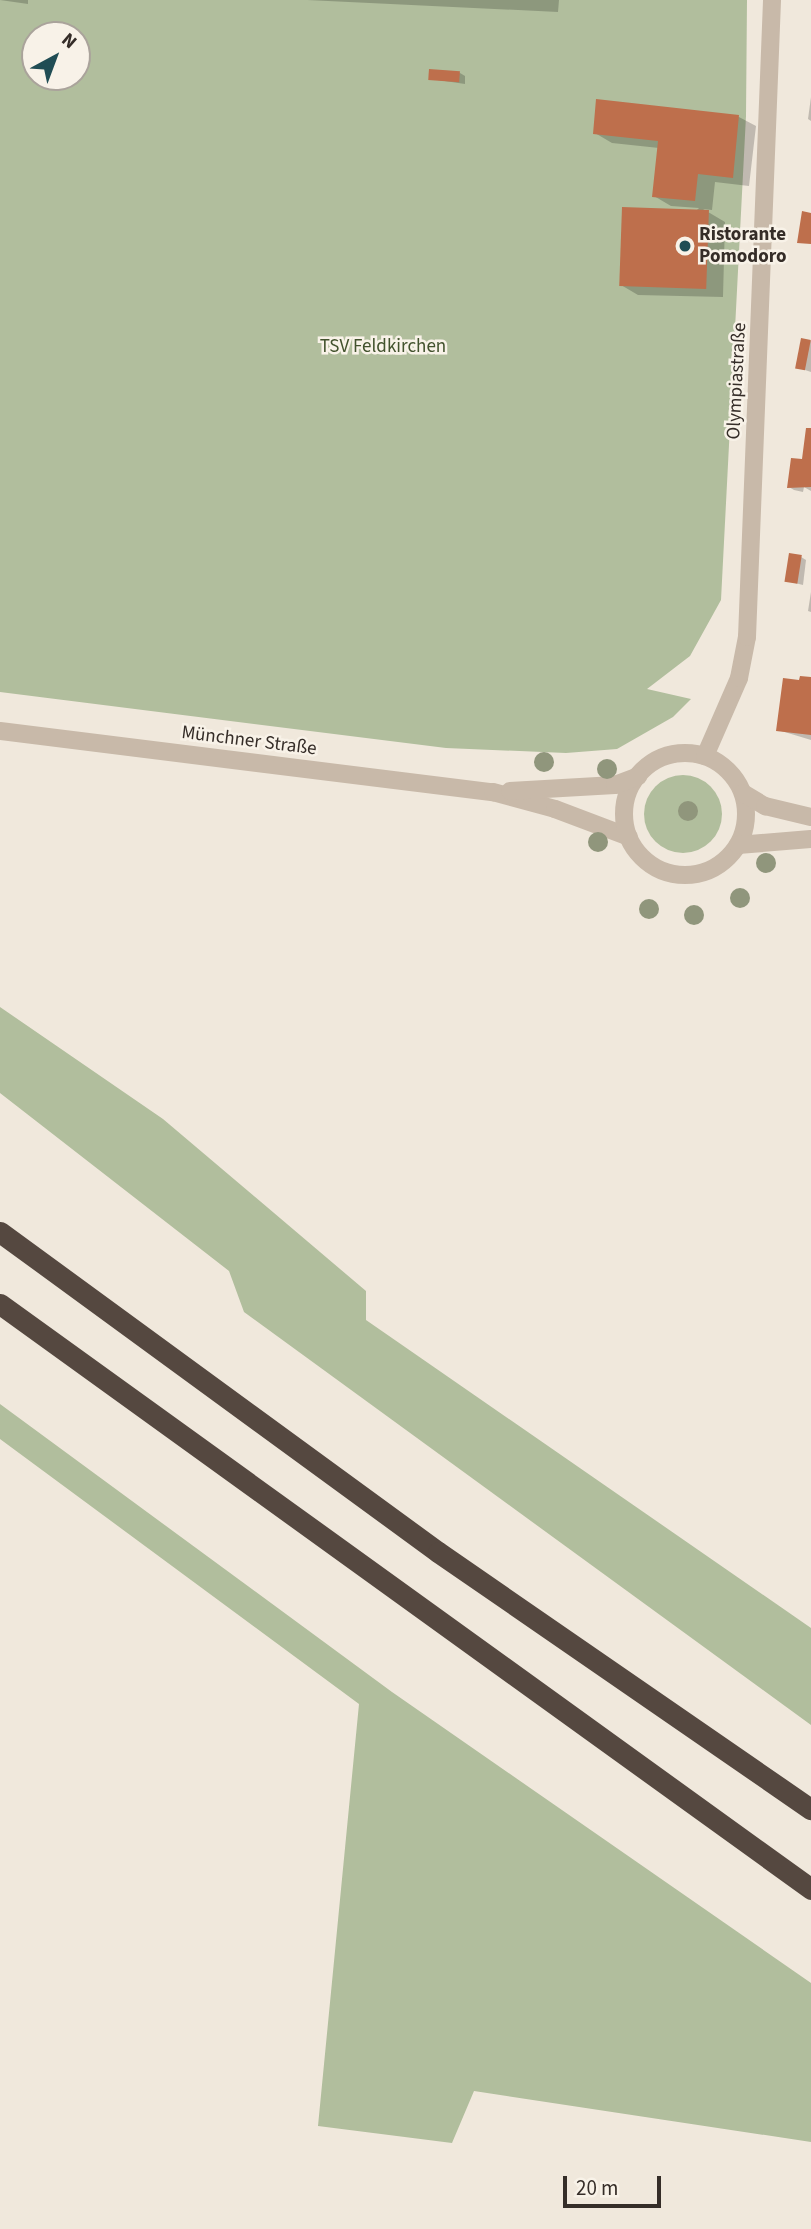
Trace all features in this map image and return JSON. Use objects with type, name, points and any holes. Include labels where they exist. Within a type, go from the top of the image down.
[{"type":"highway","points":[[0,1232],[438,1552],[811,1810]]},
{"type":"highway","points":[[0,1304],[811,1889]]},
{"type":"street","name":"Olympiastraße","points":[[705,756],[739,678],[747,637],[772,0]]},
{"type":"street","name":"Münchner Straße","points":[[0,731],[493,792],[555,809],[629,837],[656,867],[681,874],[708,870],[738,845]]},
{"type":"street","name":"Münchner Straße","points":[[493,792],[615,785],[638,776],[669,755],[705,756]]},
{"type":"street","points":[[705,756],[728,771],[743,793],[765,806],[811,817]]},
{"type":"street","points":[[629,837],[625,805],[638,776]]},
{"type":"street","points":[[743,793],[746,820],[738,845],[811,839]]},
{"type":"green space","name":"TSV Feldkirchen","points":[[0,0],[747,0],[746,116],[721,600],[690,656],[647,689],[691,699],[673,717],[617,749],[566,753],[446,748],[0,692]]},
{"type":"green space","points":[[683,775],[698,778],[715,792],[722,814],[719,829],[705,846],[683,853],[668,850],[651,836],[644,814],[647,799],[661,782]]},
{"type":"green space","points":[[0,1007],[163,1119],[366,1291],[366,1320],[811,1628],[811,1725],[244,1312],[229,1271],[0,1093]]},
{"type":"green space","points":[[0,1404],[392,1692],[811,1983],[811,2142],[474,2091],[452,2143],[318,2126],[359,1704],[0,1439]]},
{"type":"building","points":[[429,69],[460,71],[459,82],[428,80]]},
{"type":"building","points":[[596,99],[739,115],[733,178],[698,174],[695,201],[652,197],[658,141],[593,134]]},
{"type":"building","points":[[622,207],[709,210],[706,289],[619,286]]},
{"type":"building","points":[[802,211],[811,213],[811,244],[797,243]]},
{"type":"building","points":[[801,338],[811,340],[805,370],[795,368]]},
{"type":"building","points":[[806,428],[811,428],[811,487],[787,488],[791,458],[802,459]]},
{"type":"building","points":[[789,553],[802,555],[797,584],[784,582]]},
{"type":"building","points":[[800,676],[811,677],[811,735],[776,731],[783,678],[799,680]]},
{"type":"place","name":"Ristorante Pomodoro","points":[[685,246]]}]
